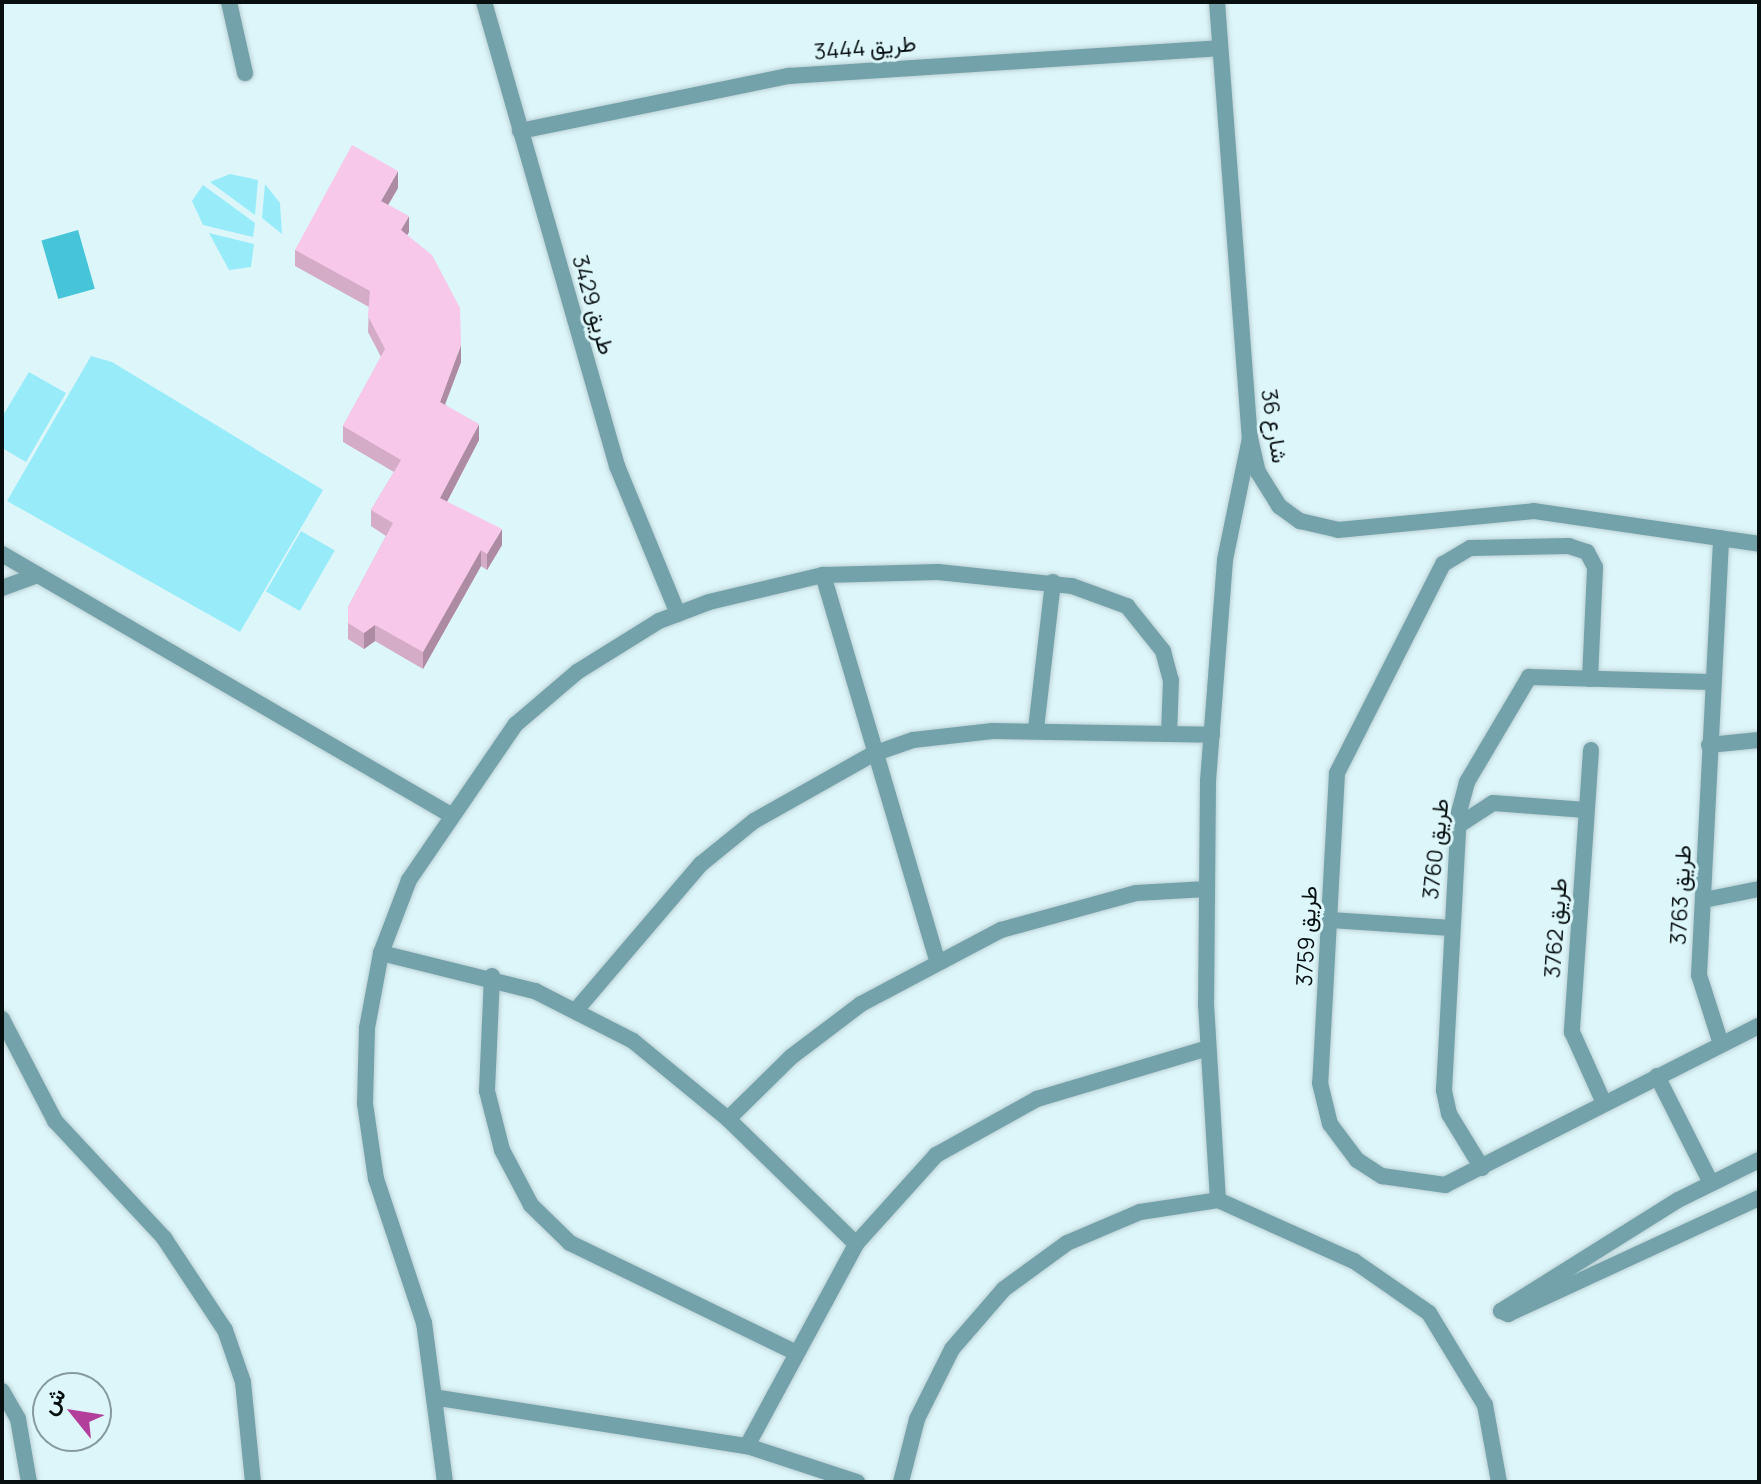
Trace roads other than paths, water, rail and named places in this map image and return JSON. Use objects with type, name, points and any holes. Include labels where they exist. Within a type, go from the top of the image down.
[{"type":"street","points":[[229,2],[245,73]]},
{"type":"street","name":"طريق 3429","points":[[484,2],[617,466],[678,614]]},
{"type":"street","name":"شارع 36","points":[[1217,2],[1218,48],[1250,438],[1273,499],[1324,528],[1534,511],[1759,544]]},
{"type":"street","name":"طريق 3444","points":[[520,131],[789,76],[1218,48]]},
{"type":"street","points":[[1218,1200],[1208,1048],[1207,889],[1212,735],[1225,560],[1250,438]]},
{"type":"street","name":"طريق 3763","points":[[1721,539],[1710,682],[1700,986],[1721,1044]]},
{"type":"street","name":"طريق 3759","points":[[1590,679],[1595,567],[1587,552],[1569,546],[1470,548],[1449,557],[1339,763],[1320,1083],[1337,1137],[1369,1169],[1407,1185],[1445,1185],[1603,1101],[1759,1026]]},
{"type":"street","points":[[2,554],[449,814]]},
{"type":"street","points":[[445,1482],[439,1398],[424,1323],[376,1179],[365,1104],[367,1028],[381,953],[409,880],[449,814],[515,725],[577,672],[678,614],[823,575],[938,572],[1053,582],[1101,592],[1148,626],[1171,680],[1169,734]]},
{"type":"street","points":[[2,588],[38,575]]},
{"type":"street","points":[[823,575],[873,754],[938,962]]},
{"type":"street","points":[[1036,729],[1053,582]]},
{"type":"street","name":"طريق 3760","points":[[1482,1168],[1444,1099],[1459,825],[1472,774],[1524,679],[1710,682]]},
{"type":"street","points":[[577,1009],[701,864],[754,821],[873,754],[948,733],[1036,729],[1212,735]]},
{"type":"street","points":[[1709,745],[1759,740]]},
{"type":"street","name":"طريق 3762","points":[[1591,750],[1572,1032],[1603,1101]]},
{"type":"street","points":[[1472,774],[1493,803]]},
{"type":"street","points":[[1459,825],[1493,803],[1586,810]]},
{"type":"street","points":[[728,1119],[814,1039],[938,962],[1067,907],[1207,889]]},
{"type":"street","points":[[1704,900],[1759,889]]},
{"type":"street","points":[[1331,920],[1451,928]]},
{"type":"street","points":[[381,953],[492,976],[577,1009],[633,1041],[728,1119],[856,1244]]},
{"type":"street","points":[[492,976],[487,1091],[502,1150],[531,1205],[570,1243],[794,1352]]},
{"type":"street","points":[[2,1019],[55,1121],[164,1238],[225,1330],[243,1382],[253,1482]]},
{"type":"street","points":[[747,1446],[794,1352],[856,1244],[949,1148],[1037,1099],[1208,1048]]},
{"type":"street","points":[[1657,1076],[1711,1183]]},
{"type":"street","points":[[1759,1160],[1711,1183],[1501,1311],[1508,1314],[1759,1198]]},
{"type":"street","points":[[901,1482],[917,1419],[952,1349],[1004,1289],[1067,1243],[1126,1218],[1218,1200],[1354,1261],[1429,1313],[1485,1405],[1499,1482]]},
{"type":"street","points":[[2,1391],[27,1450],[29,1482]]},
{"type":"street","points":[[439,1398],[747,1446],[857,1482]]}]
